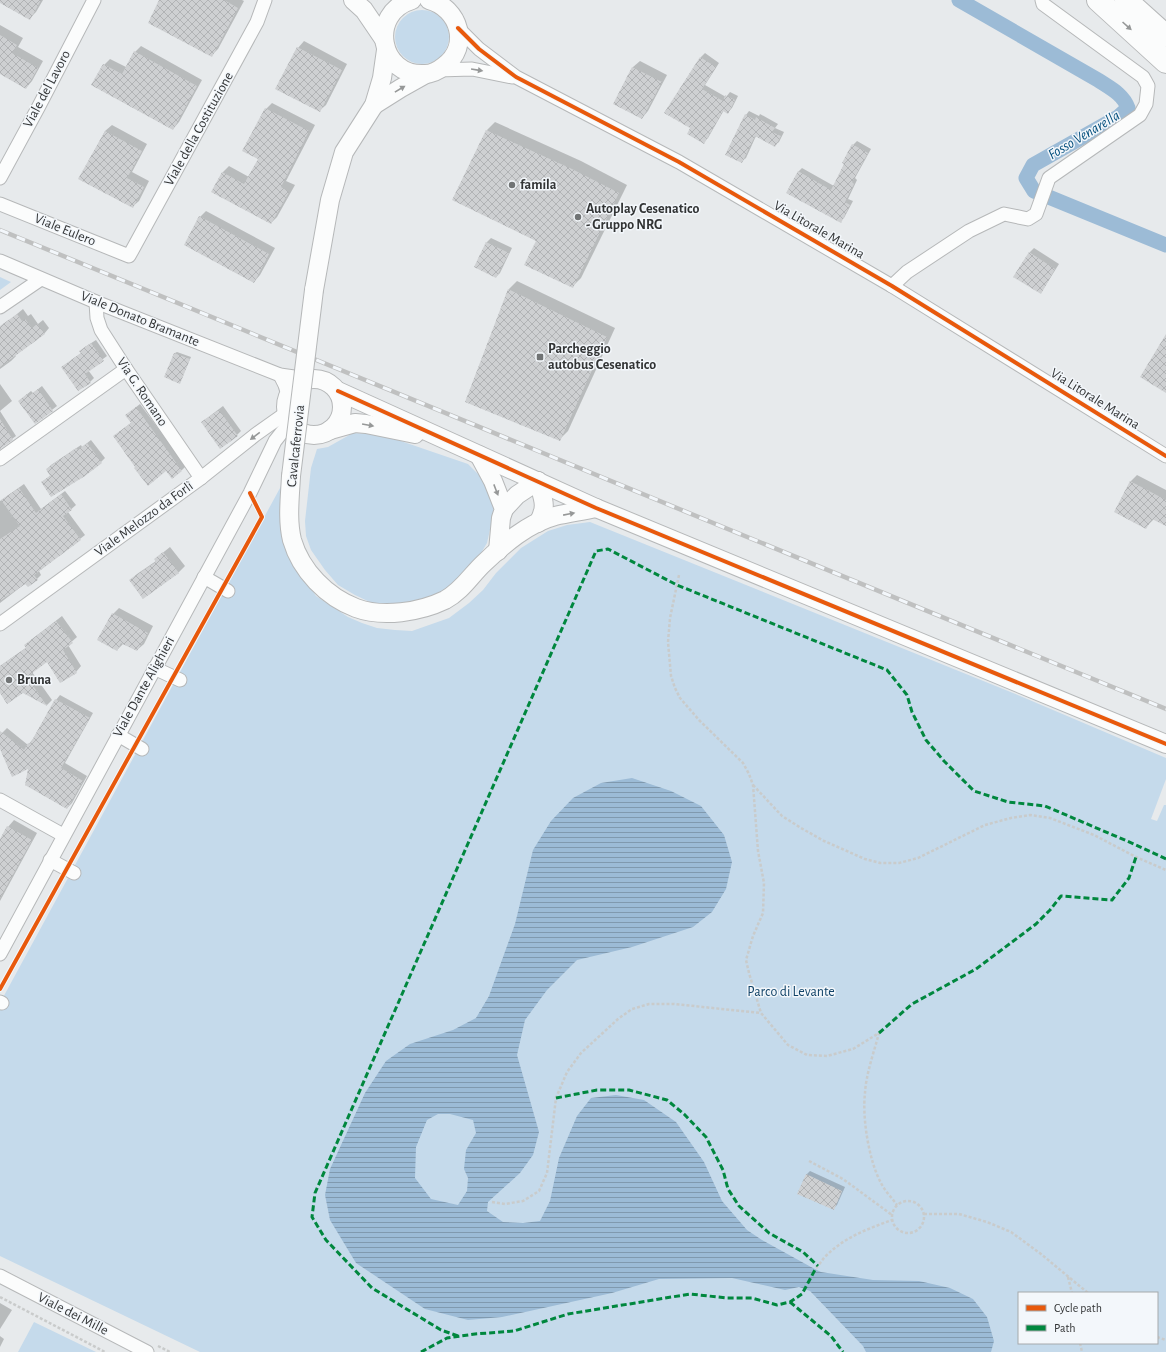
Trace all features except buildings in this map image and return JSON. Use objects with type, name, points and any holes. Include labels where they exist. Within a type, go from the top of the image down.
[{"type":"highway","points":[[1098,0],[1166,62]]},
{"type":"highway","points":[[1126,0],[1166,36]]},
{"type":"street","name":"Viale del Lavoro","points":[[0,178],[94,0]]},
{"type":"street","name":"Viale della Costituzione","points":[[129,256],[257,22],[265,0]]},
{"type":"street","name":"Via Litorale Marina","points":[[353,0],[364,10],[385,44],[392,61],[402,69],[414,74],[472,69],[516,77]]},
{"type":"street","points":[[374,104],[382,78],[385,26],[389,17],[399,6],[411,0]]},
{"type":"street","name":"Via Litorale Marina","points":[[429,0],[436,2],[456,15],[479,49],[516,77],[679,162],[892,286],[1166,456]]},
{"type":"street","points":[[892,286],[907,272],[969,231],[1004,214],[1028,219],[1036,214],[1049,178],[1140,115],[1146,104],[1148,86],[1143,78],[1044,4],[1042,0]]},
{"type":"street","points":[[374,104],[448,63],[456,52],[459,40],[456,15]]},
{"type":"street","name":"Cavalcaferrovia","points":[[374,104],[344,152],[330,200],[314,290],[292,476],[289,516],[292,539],[299,556],[307,570],[321,587],[339,599],[357,608],[374,612],[406,613],[426,608],[446,599],[467,583],[483,564],[498,551],[520,534],[538,523],[554,517],[596,508]]},
{"type":"street","name":"Viale Eulero","points":[[0,204],[129,256]]},
{"type":"street","name":"Viale Donato Bramante","points":[[0,261],[96,302],[280,375],[308,379]]},
{"type":"street","points":[[0,307],[41,279]]},
{"type":"street","name":"Via G. Romano","points":[[96,302],[98,324],[126,369],[201,478]]},
{"type":"street","points":[[0,459],[126,369]]},
{"type":"street","points":[[280,375],[286,384],[288,395],[286,404],[288,417],[296,429],[304,434],[322,434],[330,430],[355,423],[440,438]]},
{"type":"street","points":[[288,395],[300,382],[308,379],[316,379],[332,385],[338,392],[341,399],[342,412],[337,424],[330,430]]},
{"type":"street","points":[[338,392],[596,508],[1166,744]]},
{"type":"street","name":"Viale Melozzo da Forlì","points":[[0,624],[201,478],[255,435],[288,417]]},
{"type":"street","name":"Viale Dante Alighieri","points":[[0,954],[63,835],[250,493],[288,417]]},
{"type":"street","points":[[479,455],[493,481],[504,509]]},
{"type":"street","points":[[498,551],[501,518],[504,509],[517,495],[538,481]]},
{"type":"street","points":[[538,481],[544,501],[543,513],[538,523]]},
{"type":"street","points":[[204,577],[228,591]]},
{"type":"street","points":[[154,668],[180,680]]},
{"type":"street","points":[[118,735],[142,749]]},
{"type":"street","points":[[0,800],[63,835]]},
{"type":"street","points":[[50,860],[74,873]]},
{"type":"street","name":"Viale dei Mille","points":[[0,1276],[147,1352]]},
{"type":"path","points":[[679,574],[670,618],[668,642],[671,676],[675,688],[680,698],[699,720],[743,763],[749,774],[752,785],[758,851],[764,882],[763,913],[753,936],[746,960],[761,1013],[788,1044],[807,1055],[827,1056],[853,1049],[879,1033],[865,1091],[865,1124],[872,1158],[881,1182],[897,1205]]},
{"type":"path","points":[[752,785],[782,816],[801,828],[824,841],[865,859],[880,863],[899,863],[918,858],[985,825],[1011,818],[1030,816],[1050,818],[1094,835],[1136,857],[1166,870]]},
{"type":"path","points":[[492,1202],[505,1204],[523,1201],[539,1191],[547,1173],[556,1098],[567,1072],[581,1053],[618,1019],[632,1009],[649,1004],[674,1004],[761,1013]]},
{"type":"path","points":[[809,1161],[843,1179],[892,1215]]},
{"type":"path","points":[[906,1201],[915,1203],[922,1209],[924,1214],[924,1219],[920,1228],[911,1233],[901,1232],[894,1225],[892,1220],[892,1215],[897,1205],[906,1201]]},
{"type":"path","points":[[924,1214],[959,1214],[987,1222],[1011,1232],[1041,1254],[1087,1292]]},
{"type":"path","points":[[816,1268],[828,1254],[849,1238],[874,1226],[892,1220]]},
{"type":"path","points":[[1068,1277],[1072,1292]]},
{"type":"path","points":[[0,1297],[105,1352]]},
{"type":"green space","points":[[422,10],[432,12],[441,18],[447,27],[449,37],[447,47],[441,56],[432,62],[422,64],[412,62],[403,56],[397,47],[395,37],[397,27],[403,18],[412,12]]},
{"type":"green space","points":[[0,277],[11,282],[0,290]]},
{"type":"green space","points":[[353,433],[373,434],[392,438],[468,464],[483,479],[494,507],[487,543],[475,563],[450,589],[408,607],[374,604],[338,585],[311,550],[306,536],[305,521],[311,468],[317,449],[328,447]]},
{"type":"green space","name":"Parco di Levante","points":[[286,477],[291,555],[316,596],[348,617],[377,628],[412,631],[449,618],[483,590],[496,573],[521,548],[548,531],[567,525],[590,522],[1013,693],[1166,758],[1166,779],[1151,819],[1157,821],[1164,805],[1166,805],[1166,1352],[200,1352],[0,1256],[0,1003]]},
{"type":"green space","points":[[34,1322],[96,1352],[18,1352]]},
{"type":"shaded area","points":[[632,778],[671,791],[701,806],[724,835],[732,862],[726,889],[712,912],[693,927],[632,947],[577,960],[547,990],[525,1020],[517,1055],[539,1132],[533,1155],[520,1173],[488,1202],[487,1211],[503,1222],[523,1223],[540,1221],[550,1201],[559,1158],[577,1116],[591,1098],[616,1095],[644,1100],[676,1122],[704,1162],[722,1201],[747,1230],[762,1240],[821,1272],[873,1280],[919,1281],[950,1288],[973,1299],[987,1317],[994,1341],[991,1352],[866,1352],[863,1346],[810,1291],[799,1287],[785,1290],[732,1278],[659,1279],[612,1293],[502,1317],[468,1320],[425,1309],[356,1263],[330,1220],[325,1195],[330,1169],[365,1093],[386,1061],[410,1044],[453,1030],[476,1018],[489,996],[515,924],[533,850],[551,821],[573,798],[601,783]],"holes":[[[438,1114],[450,1114],[473,1120],[476,1133],[466,1150],[464,1169],[468,1178],[467,1191],[458,1205],[431,1199],[415,1178],[416,1147],[427,1120]]]},
{"type":"waterway","name":"Fosso Venarella","points":[[959,0],[1098,80],[1116,92],[1123,99],[1128,108],[1118,117],[1033,165],[1026,178],[1034,191],[1166,245]]},
{"type":"railway","points":[[0,230],[1166,709]]},
{"type":"marked path","points":[[458,1336],[441,1330],[372,1288],[326,1240],[312,1217],[315,1193],[596,551],[608,549],[677,585],[887,670],[907,695],[912,712],[926,740],[944,761],[974,791],[1008,802],[1045,806],[1166,859]]},
{"type":"marked path","points":[[879,1033],[912,1004],[976,969],[1036,924],[1061,896],[1112,900],[1129,878],[1136,857]]},
{"type":"marked path","points":[[556,1098],[597,1090],[629,1090],[667,1100],[684,1114],[706,1137],[723,1170],[728,1189],[739,1206],[769,1233],[803,1252],[818,1266]]},
{"type":"marked path","points":[[421,1352],[447,1338],[514,1331],[568,1314],[690,1294],[727,1298],[752,1298],[777,1305],[790,1302],[802,1294],[816,1268]]},
{"type":"marked path","points":[[790,1302],[831,1336],[843,1352]]},
{"type":"cycle path","points":[[458,28],[479,49],[516,77],[679,162],[892,286],[1166,456]]},
{"type":"cycle path","points":[[338,391],[596,508],[1166,744]]},
{"type":"cycle path","points":[[0,989],[262,517],[250,493]]},
{"type":"place","name":"famila","points":[[512,185]]},
{"type":"place","name":"Autoplay Cesenatico - Gruppo NRG","points":[[578,217]]},
{"type":"place","name":"Parcheggio autobus Cesenatico","points":[[540,357]]},
{"type":"place","name":"Bruna","points":[[9,680]]}]
